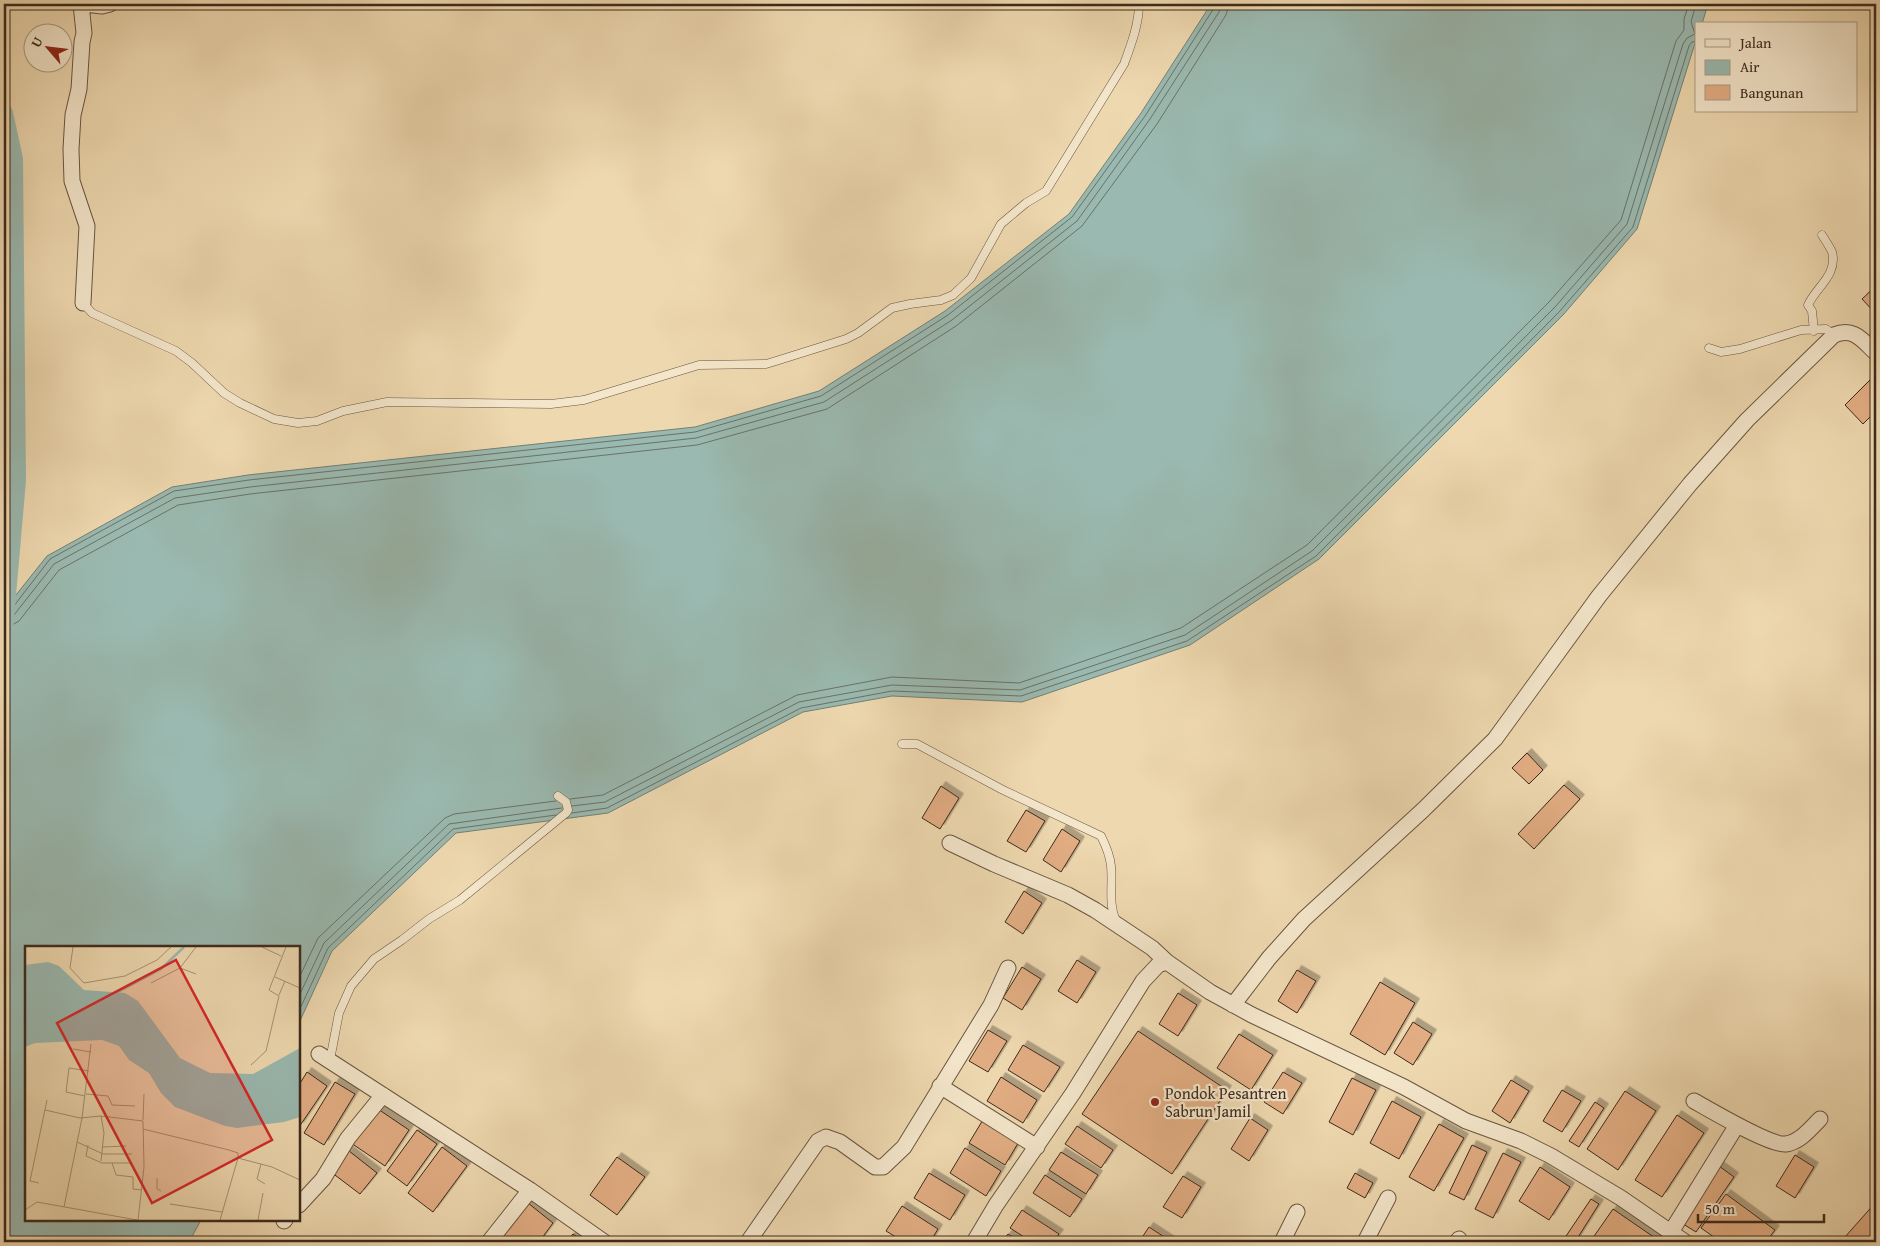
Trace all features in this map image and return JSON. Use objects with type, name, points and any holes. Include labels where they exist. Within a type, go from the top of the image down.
[{"type":"street","points":[[83,303],[87,226],[72,181],[71,149],[73,115],[79,89],[84,33],[83,4],[102,6],[110,4]]},
{"type":"street","points":[[1233,1005],[1269,958],[1304,919],[1423,810],[1496,738],[1599,596],[1690,484],[1747,420],[1834,334],[1846,331],[1853,332],[1876,352]]},
{"type":"street","points":[[950,843],[1068,895],[1118,925],[1210,992],[1233,1005],[1404,1087],[1466,1121],[1521,1141],[1551,1156],[1621,1198],[1685,1242]]},
{"type":"street","points":[[974,1242],[996,1205],[1073,1093],[1143,981],[1158,965],[1167,962]]},
{"type":"street","points":[[748,1242],[818,1141],[826,1137],[840,1142],[875,1167],[883,1167],[904,1147],[991,1005],[1008,968]]},
{"type":"street","points":[[324,1057],[530,1190],[604,1242]]},
{"type":"street","points":[[940,1086],[1037,1147]]},
{"type":"street","points":[[300,1204],[323,1179],[348,1138],[383,1095]]},
{"type":"street","points":[[1694,1101],[1737,1125],[1783,1144],[1792,1142],[1806,1134],[1820,1119]]},
{"type":"street","points":[[1670,1232],[1737,1125]]},
{"type":"street","points":[[490,1242],[530,1190]]},
{"type":"street","points":[[1365,1242],[1388,1198]]},
{"type":"street","points":[[1282,1242],[1296,1212]]},
{"type":"lane","points":[[83,303],[92,313],[176,351],[192,363],[224,393],[240,403],[274,419],[298,423],[317,422],[343,411],[387,402],[551,404],[584,400],[699,365],[766,364],[846,339],[858,333],[892,308],[941,300],[953,295],[971,278],[1001,224],[1026,203],[1046,191],[1124,64],[1134,34],[1139,4]]},
{"type":"lane","points":[[1814,330],[1812,311],[1808,305],[1811,298],[1831,274],[1832,253],[1822,235]]},
{"type":"lane","points":[[1709,348],[1722,352],[1740,350],[1777,336],[1801,330],[1826,329],[1834,334]]},
{"type":"lane","points":[[902,744],[917,744],[1003,790],[1101,836],[1107,846],[1111,866],[1110,890],[1114,916],[1118,925]]},
{"type":"lane","points":[[324,1057],[339,1013],[351,986],[356,980],[374,960],[429,918],[460,900],[566,814],[568,810],[566,802],[558,796]]},
{"type":"water","points":[[1211,4],[1708,4],[1703,22],[1695,22],[1695,43],[1637,229],[1563,315],[1319,559],[1190,645],[1022,702],[892,696],[803,712],[608,813],[456,833],[332,951],[300,1021],[300,946],[25,946],[25,1221],[200,1221],[189,1242],[4,1242],[4,610],[47,556],[172,487],[248,475],[695,427],[819,391],[945,311],[1069,214],[1141,113]]},
{"type":"building","points":[[1876,286],[1876,314],[1862,299]]},
{"type":"building","points":[[1876,374],[1876,411],[1863,424],[1845,405]]},
{"type":"building","points":[[1527,753],[1543,770],[1529,784],[1512,768]]},
{"type":"building","points":[[1564,785],[1580,799],[1534,849],[1518,834]]},
{"type":"building","points":[[941,786],[959,798],[940,829],[922,818]]},
{"type":"building","points":[[1026,810],[1045,821],[1026,852],[1007,841]]},
{"type":"building","points":[[1062,829],[1080,841],[1061,872],[1043,860]]},
{"type":"building","points":[[1024,891],[1042,903],[1023,934],[1005,922]]},
{"type":"building","points":[[1077,960],[1096,972],[1077,1003],[1058,991]]},
{"type":"building","points":[[1022,967],[1041,979],[1022,1010],[1003,998]]},
{"type":"building","points":[[1297,970],[1316,981],[1297,1013],[1278,1001]]},
{"type":"building","points":[[1380,982],[1415,1003],[1385,1055],[1350,1034]]},
{"type":"building","points":[[1178,993],[1197,1005],[1178,1036],[1159,1024]]},
{"type":"building","points":[[1413,1022],[1432,1034],[1413,1065],[1394,1053]]},
{"type":"building","points":[[988,1030],[1007,1041],[988,1072],[969,1061]]},
{"type":"building","name":"Pondok Pesantren Sabrun Jamil","points":[[1138,1031],[1227,1090],[1172,1174],[1082,1114]]},
{"type":"building","points":[[1239,1034],[1273,1055],[1251,1090],[1217,1068]]},
{"type":"building","points":[[1023,1045],[1060,1067],[1044,1092],[1008,1070]]},
{"type":"building","points":[[307,1072],[327,1086],[300,1126],[300,1083]]},
{"type":"building","points":[[1283,1072],[1302,1083],[1283,1114],[1264,1102]]},
{"type":"building","points":[[1001,1077],[1037,1100],[1023,1123],[987,1101]]},
{"type":"building","points":[[1352,1078],[1376,1090],[1353,1135],[1329,1122]]},
{"type":"building","points":[[1511,1080],[1529,1091],[1510,1123],[1492,1111]]},
{"type":"building","points":[[335,1082],[355,1094],[324,1145],[304,1133]]},
{"type":"building","points":[[1562,1090],[1581,1101],[1562,1132],[1543,1121]]},
{"type":"building","points":[[1625,1091],[1656,1111],[1618,1170],[1587,1149]]},
{"type":"building","points":[[1392,1101],[1421,1117],[1399,1159],[1370,1143]]},
{"type":"building","points":[[1595,1102],[1604,1108],[1579,1147],[1569,1141]]},
{"type":"building","points":[[375,1107],[409,1130],[385,1166],[351,1143]]},
{"type":"building","points":[[1677,1115],[1704,1133],[1662,1197],[1635,1180]]},
{"type":"building","points":[[984,1118],[1020,1140],[1005,1165],[969,1143]]},
{"type":"building","points":[[1250,1118],[1268,1130],[1249,1161],[1231,1149]]},
{"type":"building","points":[[1439,1124],[1464,1138],[1434,1191],[1409,1177]]},
{"type":"building","points":[[1077,1126],[1113,1150],[1101,1168],[1065,1144]]},
{"type":"building","points":[[417,1130],[437,1144],[407,1186],[387,1171]]},
{"type":"building","points":[[1472,1145],[1487,1152],[1464,1200],[1449,1193]]},
{"type":"building","points":[[344,1147],[377,1173],[360,1194],[327,1169]]},
{"type":"building","points":[[442,1147],[467,1166],[433,1212],[408,1193]]},
{"type":"building","points":[[965,1148],[1001,1171],[986,1196],[950,1173]]},
{"type":"building","points":[[1061,1152],[1098,1175],[1086,1194],[1049,1170]]},
{"type":"building","points":[[1503,1153],[1521,1162],[1493,1218],[1475,1209]]},
{"type":"building","points":[[1795,1155],[1814,1167],[1795,1198],[1776,1186]]},
{"type":"building","points":[[617,1157],[645,1177],[617,1215],[590,1195]]},
{"type":"building","points":[[1719,1166],[1734,1177],[1696,1232],[1680,1222]]},
{"type":"building","points":[[1540,1167],[1570,1187],[1549,1220],[1519,1201]]},
{"type":"building","points":[[929,1173],[965,1195],[950,1220],[914,1198]]},
{"type":"building","points":[[1355,1173],[1373,1183],[1365,1198],[1347,1188]]},
{"type":"building","points":[[1045,1175],[1082,1199],[1070,1217],[1033,1193]]},
{"type":"building","points":[[1183,1176],[1201,1187],[1182,1218],[1163,1207]]},
{"type":"building","points":[[1726,1194],[1775,1230],[1766,1242],[1721,1242],[1701,1228]]},
{"type":"building","points":[[1591,1199],[1599,1204],[1575,1242],[1562,1242]]},
{"type":"building","points":[[1876,1202],[1876,1242],[1851,1242],[1845,1237]]},
{"type":"building","points":[[528,1203],[553,1223],[539,1242],[498,1242]]},
{"type":"building","points":[[902,1206],[938,1229],[930,1242],[904,1242],[886,1231]]},
{"type":"building","points":[[1613,1209],[1661,1242],[1590,1242]]},
{"type":"building","points":[[1022,1210],[1059,1234],[1053,1242],[1032,1242],[1010,1228]]},
{"type":"building","points":[[1149,1227],[1172,1242],[1139,1242]]},
{"type":"building","points":[[573,1234],[584,1242],[566,1242]]},
{"type":"building","points":[[1008,1234],[1021,1242],[1002,1242]]},
{"type":"waterway","points":[[4,113],[14,159],[17,480],[4,630]]},
{"type":"place","name":"Pondok Pesantren Sabrun Jamil","points":[[1155,1102]]}]
